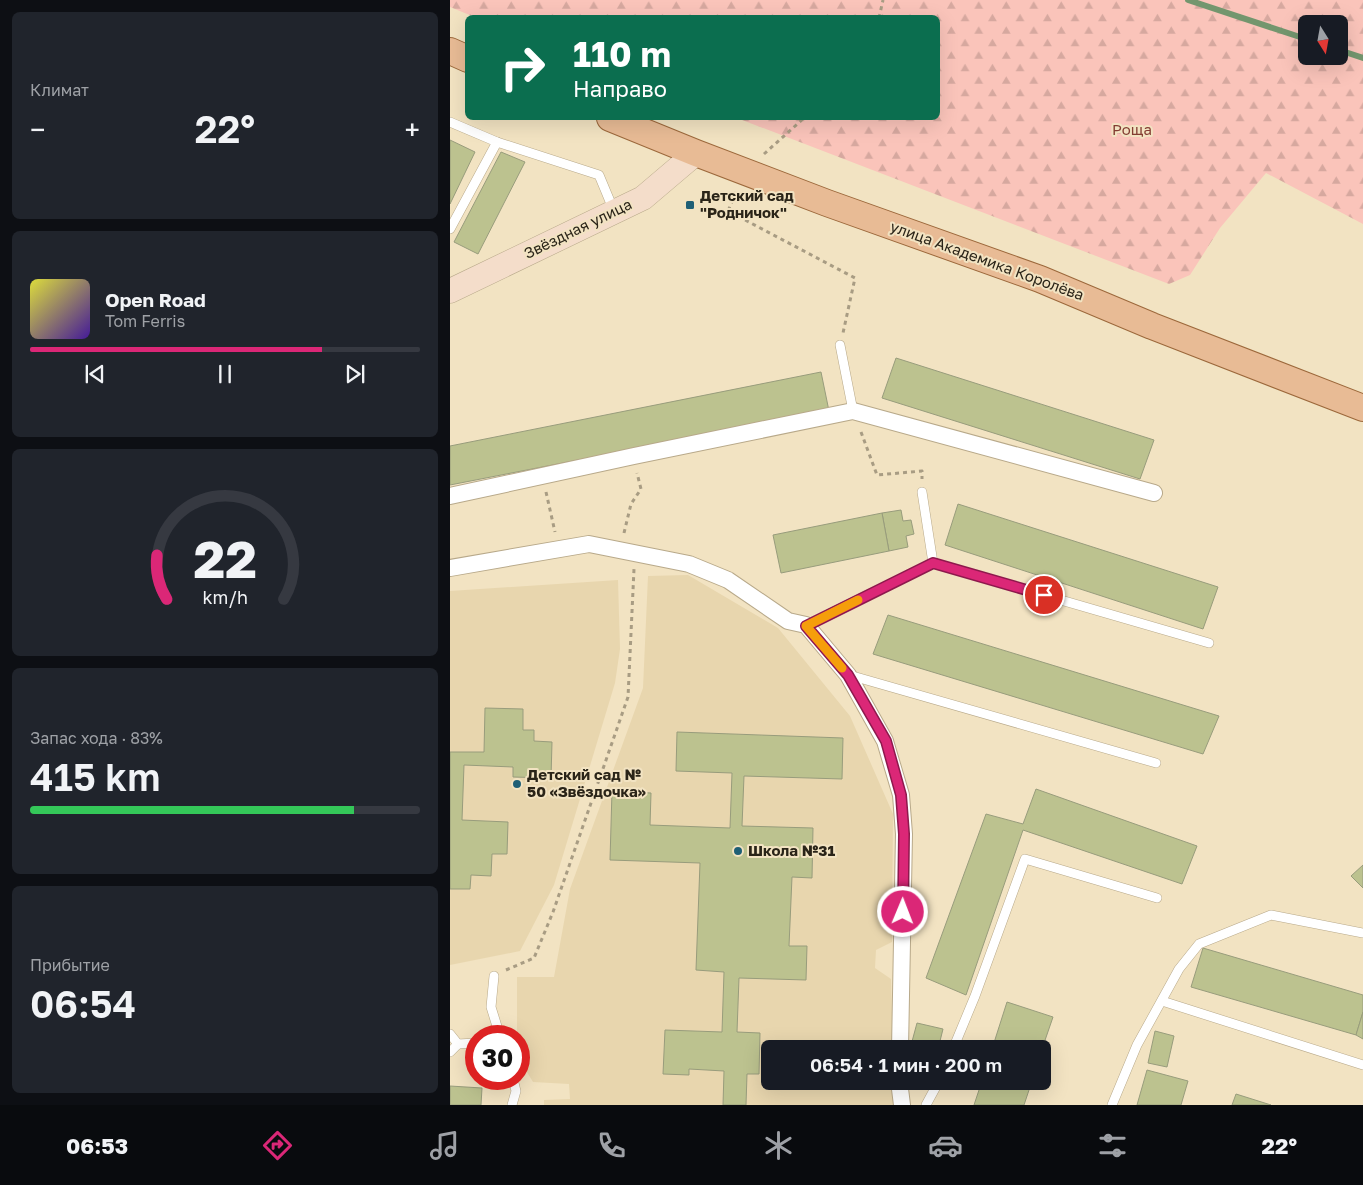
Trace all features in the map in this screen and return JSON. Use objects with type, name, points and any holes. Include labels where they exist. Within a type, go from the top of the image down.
[{"type":"main road","points":[[450,51],[465,57]]},
{"type":"main road","name":"улица Академика Королёва","points":[[615,120],[827,203],[1040,279],[1152,326],[1363,408]]},
{"type":"street","name":"Звёздная улица","points":[[450,291],[643,198],[696,153]]},
{"type":"street","points":[[450,496],[853,411],[1154,493]]},
{"type":"street","points":[[450,568],[589,544],[689,564],[728,580],[788,621],[806,626],[848,675],[886,741],[901,795],[904,834],[900,1040]]},
{"type":"street","points":[[900,1090],[902,1105]]},
{"type":"lane","points":[[450,122],[497,142],[599,175],[615,212]]},
{"type":"lane","points":[[450,229],[497,142]]},
{"type":"lane","points":[[840,345],[853,411]]},
{"type":"lane","points":[[922,492],[933,563]]},
{"type":"lane","points":[[806,626],[933,563],[1209,644]]},
{"type":"lane","points":[[848,675],[1156,763]]},
{"type":"lane","points":[[957,1040],[975,996],[1025,859],[1157,898]]},
{"type":"lane","points":[[1112,1105],[1138,1046],[1179,969],[1199,944],[1271,915],[1363,933]]},
{"type":"lane","points":[[494,976],[491,1007],[497,1025]]},
{"type":"lane","points":[[1162,1001],[1363,1065]]},
{"type":"lane","points":[[450,1034],[458,1044]]},
{"type":"lane","points":[[450,1052],[458,1044],[465,1044]]},
{"type":"lane","points":[[512,1105],[516,1090]]},
{"type":"lane","points":[[926,1105],[934,1090]]},
{"type":"path","points":[[880,15],[883,0]]},
{"type":"path","points":[[802,120],[744,171],[728,211],[854,278],[840,345]]},
{"type":"path","points":[[853,411],[877,475],[922,471],[922,492]]},
{"type":"path","points":[[494,976],[534,958],[553,912],[628,697],[635,553],[624,533],[631,504],[641,489],[636,467]]},
{"type":"path","points":[[542,477],[560,550]]},
{"type":"shaded area","name":"Школа №31","points":[[688,575],[778,628],[850,716],[893,814],[892,942],[876,950],[875,968],[891,979],[893,1040],[761,1040],[761,1090],[893,1090],[894,1105],[544,1105],[544,1100],[570,1099],[569,1084],[533,1082],[530,1077],[530,1025],[517,1025],[517,977],[554,977],[570,889],[643,688],[648,576]]},
{"type":"shaded area","name":"Детский сад № 50 «Звёздочка»","points":[[618,580],[620,649],[615,683],[554,885],[520,951],[450,965],[450,591]]},
{"type":"green space","name":"Роща","points":[[450,0],[1363,0],[1363,224],[1266,173],[1220,228],[1190,275],[1169,284],[742,120],[940,120],[940,15],[470,15],[450,7]]},
{"type":"building","points":[[450,140],[475,152],[450,204]]},
{"type":"building","points":[[501,152],[525,162],[478,254],[454,242]]},
{"type":"building","points":[[896,358],[1154,440],[1140,479],[882,398]]},
{"type":"building","points":[[821,372],[829,411],[450,485],[450,446]]},
{"type":"building","points":[[958,504],[1218,587],[1203,629],[945,545]]},
{"type":"building","points":[[901,510],[903,521],[911,520],[914,534],[906,536],[908,547],[889,551],[882,513]]},
{"type":"building","points":[[882,513],[889,551],[781,573],[773,535]]},
{"type":"building","points":[[888,615],[1219,716],[1203,754],[873,654]]},
{"type":"building","points":[[485,708],[523,709],[523,730],[534,730],[534,741],[552,742],[551,778],[513,777],[513,767],[464,765],[462,820],[508,822],[507,854],[492,854],[491,876],[471,875],[470,889],[450,889],[450,752],[484,752]]},
{"type":"building","points":[[677,732],[843,738],[842,779],[744,776],[742,826],[813,828],[812,878],[792,877],[789,946],[807,946],[806,980],[739,978],[737,1032],[760,1033],[759,1074],[747,1074],[746,1105],[723,1105],[724,1071],[689,1069],[689,1075],[663,1074],[665,1030],[722,1032],[724,972],[696,970],[700,863],[610,860],[612,791],[651,793],[650,825],[730,828],[732,773],[676,771]]},
{"type":"building","points":[[1036,789],[1197,846],[1182,884],[1023,830],[966,995],[926,978],[986,814],[1023,824]]},
{"type":"building","points":[[1363,865],[1363,888],[1351,876]]},
{"type":"building","points":[[1203,948],[1363,995],[1363,1012],[1356,1035],[1191,987]]},
{"type":"building","points":[[1007,1002],[1053,1017],[1045,1040],[995,1040]]},
{"type":"building","points":[[1363,1012],[1363,1039],[1356,1035]]},
{"type":"building","points":[[917,1023],[943,1029],[940,1040],[912,1040]]},
{"type":"building","points":[[1155,1031],[1174,1036],[1167,1067],[1148,1063]]},
{"type":"building","points":[[1147,1070],[1188,1081],[1181,1105],[1137,1105]]},
{"type":"building","points":[[450,1086],[465,1087],[465,1090],[482,1090],[481,1105],[450,1105]]},
{"type":"building","points":[[979,1090],[1029,1090],[1024,1105],[974,1105]]},
{"type":"building","points":[[1236,1094],[1271,1105],[1232,1105]]},
{"type":"waterway","points":[[1188,0],[1298,36]]},
{"type":"waterway","points":[[1348,53],[1363,58]]},
{"type":"slow traffic","points":[[842,668],[806,626],[858,600]]},
{"type":"place","name":"Детский сад \"Родничок\"","points":[[690,205]]},
{"type":"place","name":"Детский сад № 50 «Звёздочка»","points":[[517,784]]},
{"type":"place","name":"Школа №31","points":[[738,851]]},
{"type":"route","points":[[903,912],[904,834],[901,795],[886,741],[848,675],[806,626],[933,563],[1044,595]]}]
